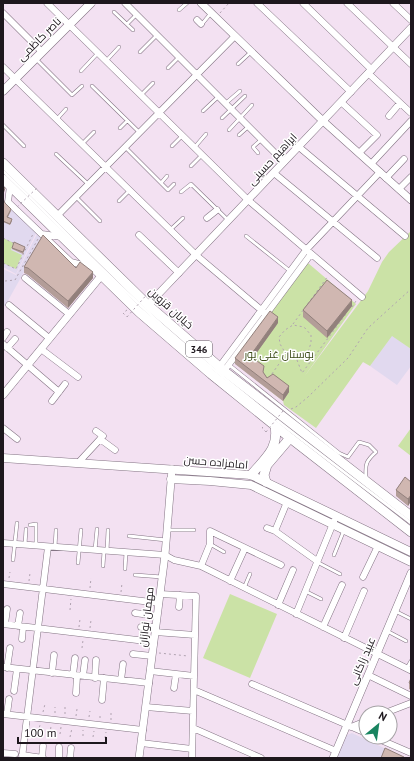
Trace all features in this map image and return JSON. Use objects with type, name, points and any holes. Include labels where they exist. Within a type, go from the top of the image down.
[{"type":"main road","name":"ناصر کاظمی","points":[[3,91],[91,3]]},
{"type":"main road","name":"خیابان قزوین","points":[[3,162],[148,305],[411,516]]},
{"type":"main road","name":"346","points":[[3,179],[139,312],[211,374],[275,426],[411,532]]},
{"type":"main road","points":[[251,475],[273,449],[276,443],[275,426]]},
{"type":"main road","points":[[266,482],[264,475],[267,465],[290,438]]},
{"type":"main road","name":"امامزاده حسن","points":[[3,458],[251,475],[411,552]]},
{"type":"main road","name":"امامزاده حسن","points":[[171,479],[243,483],[251,485],[411,562]]},
{"type":"street","points":[[47,3],[248,200],[361,296]]},
{"type":"street","points":[[125,3],[284,162]]},
{"type":"street","points":[[201,3],[323,121],[411,200]]},
{"type":"street","points":[[257,3],[351,92]]},
{"type":"street","points":[[303,3],[411,113]]},
{"type":"street","points":[[347,3],[411,64]]},
{"type":"street","points":[[393,3],[411,20]]},
{"type":"street","points":[[3,13],[42,52]]},
{"type":"street","name":"ابراهیم حسینی","points":[[148,305],[411,28]]},
{"type":"street","points":[[57,216],[235,36]]},
{"type":"street","points":[[3,68],[196,255],[263,312]]},
{"type":"street","points":[[341,102],[377,135],[359,153]]},
{"type":"street","points":[[389,116],[400,103]]},
{"type":"street","points":[[371,164],[411,121]]},
{"type":"street","points":[[299,147],[405,236]]},
{"type":"street","points":[[224,367],[263,312],[332,222],[358,196],[404,159]]},
{"type":"street","points":[[274,173],[377,258]]},
{"type":"street","points":[[399,189],[411,176]]},
{"type":"street","points":[[10,186],[8,202],[71,262],[93,268]]},
{"type":"street","points":[[208,218],[217,210]]},
{"type":"street","points":[[42,234],[62,237]]},
{"type":"street","points":[[139,235],[179,273]]},
{"type":"street","points":[[263,312],[290,271],[308,252]]},
{"type":"street","points":[[4,392],[101,276]]},
{"type":"street","points":[[25,278],[69,314]]},
{"type":"street","points":[[9,304],[49,338]]},
{"type":"street","points":[[15,339],[5,346],[59,392]]},
{"type":"street","points":[[41,349],[78,377]]},
{"type":"street","points":[[52,401],[65,384]]},
{"type":"street","points":[[3,428],[17,439]]},
{"type":"street","points":[[78,463],[103,436],[96,431]]},
{"type":"street","points":[[100,439],[115,450]]},
{"type":"street","name":"مهمان نوازان","points":[[139,758],[165,555],[172,469]]},
{"type":"street","points":[[275,531],[288,502]]},
{"type":"street","points":[[296,614],[336,516]]},
{"type":"street","points":[[267,528],[275,531],[317,562]]},
{"type":"street","points":[[201,566],[210,544],[210,531],[281,565]]},
{"type":"street","points":[[3,544],[165,555],[174,560],[201,566],[409,669]]},
{"type":"street","points":[[364,577],[378,546]]},
{"type":"street","points":[[44,746],[43,758],[22,757],[48,547]]},
{"type":"street","points":[[230,581],[245,548]]},
{"type":"street","points":[[278,605],[293,570]]},
{"type":"street","name":"عبید زاکانی","points":[[334,754],[349,726],[386,630],[411,573]]},
{"type":"street","points":[[3,584],[159,603]]},
{"type":"street","points":[[324,627],[342,586]]},
{"type":"street","points":[[344,638],[364,591]]},
{"type":"street","points":[[160,594],[196,596],[192,758]]},
{"type":"street","points":[[179,607],[180,595]]},
{"type":"street","points":[[7,609],[4,624],[154,642]]},
{"type":"street","points":[[20,612],[22,639]]},
{"type":"street","points":[[135,613],[157,616]]},
{"type":"street","points":[[140,626],[195,635]]},
{"type":"street","points":[[10,648],[5,668],[149,683]]},
{"type":"street","points":[[133,654],[152,654]]},
{"type":"street","points":[[52,673],[54,655]]},
{"type":"street","points":[[75,658],[78,676],[76,693]]},
{"type":"street","points":[[78,676],[85,660]]},
{"type":"street","points":[[95,678],[96,660]]},
{"type":"street","points":[[121,680],[122,664]]},
{"type":"street","points":[[14,691],[17,669]]},
{"type":"street","points":[[150,671],[194,676]]},
{"type":"street","points":[[174,688],[176,674]]},
{"type":"street","points":[[368,675],[411,696]]},
{"type":"street","points":[[102,700],[104,678]]},
{"type":"street","points":[[252,684],[358,730]]},
{"type":"street","points":[[194,690],[334,754]]},
{"type":"street","points":[[9,699],[5,714],[143,730]]},
{"type":"street","points":[[398,708],[411,703]]},
{"type":"street","points":[[146,707],[193,711]]},
{"type":"street","points":[[349,726],[358,723]]},
{"type":"street","points":[[192,728],[261,758]]},
{"type":"street","points":[[141,743],[192,749]]},
{"type":"street","points":[[392,745],[411,753]]},
{"type":"street","points":[[58,758],[59,747]]},
{"type":"street","points":[[70,758],[71,748]]},
{"type":"street","points":[[3,752],[15,754]]},
{"type":"lane","points":[[179,10],[187,3]]},
{"type":"lane","points":[[114,12],[132,30]]},
{"type":"lane","points":[[127,24],[137,14]]},
{"type":"lane","points":[[199,22],[213,15]]},
{"type":"lane","points":[[140,52],[158,35]]},
{"type":"lane","points":[[106,61],[119,47]]},
{"type":"lane","points":[[238,64],[252,52]]},
{"type":"lane","points":[[81,71],[98,53]]},
{"type":"lane","points":[[168,68],[179,56]]},
{"type":"lane","points":[[36,59],[72,95],[82,86]]},
{"type":"lane","points":[[142,95],[153,83]]},
{"type":"lane","points":[[92,86],[139,133]]},
{"type":"lane","points":[[226,103],[240,91]]},
{"type":"lane","points":[[203,111],[219,96]]},
{"type":"lane","points":[[222,118],[245,96]]},
{"type":"lane","points":[[229,130],[252,105]]},
{"type":"lane","points":[[56,119],[66,109]]},
{"type":"lane","points":[[120,128],[128,121]]},
{"type":"lane","points":[[3,125],[24,146]]},
{"type":"lane","points":[[239,135],[249,126]]},
{"type":"lane","points":[[82,144],[94,132]]},
{"type":"lane","points":[[194,148],[206,134]]},
{"type":"lane","points":[[172,146],[182,136]]},
{"type":"lane","points":[[258,153],[253,147],[262,139]]},
{"type":"lane","points":[[125,147],[168,190],[174,184]]},
{"type":"lane","points":[[56,154],[88,184]]},
{"type":"lane","points":[[191,166],[202,156]]},
{"type":"lane","points":[[3,171],[129,295],[163,326],[218,373],[411,523]]},
{"type":"lane","points":[[161,183],[167,176]]},
{"type":"lane","points":[[181,192],[190,184],[228,221]]},
{"type":"lane","points":[[119,201],[129,190]]},
{"type":"lane","points":[[76,197],[100,221]]},
{"type":"lane","points":[[170,230],[183,218]]},
{"type":"lane","points":[[246,236],[290,271]]},
{"type":"lane","points":[[224,367],[285,411],[339,453],[348,457],[359,442],[369,445],[376,452],[367,461],[365,468],[366,481]]},
{"type":"lane","points":[[13,560],[17,523]]},
{"type":"lane","points":[[30,525],[36,524],[36,546]]},
{"type":"lane","points":[[25,545],[26,529]]},
{"type":"lane","points":[[95,550],[98,529]]},
{"type":"lane","points":[[55,547],[56,530]]},
{"type":"lane","points":[[78,563],[81,530]]},
{"type":"lane","points":[[102,566],[108,530]]},
{"type":"lane","points":[[167,530],[194,530]]},
{"type":"lane","points":[[334,555],[344,530]]},
{"type":"lane","points":[[129,536],[166,540]]},
{"type":"lane","points":[[210,544],[224,552]]},
{"type":"lane","points":[[125,569],[126,552]]},
{"type":"lane","points":[[317,562],[340,574]]},
{"type":"lane","points":[[244,588],[250,574]]},
{"type":"lane","points":[[135,575],[162,577]]},
{"type":"lane","points":[[305,591],[321,599]]},
{"type":"lane","points":[[395,611],[411,619]]},
{"type":"lane","points":[[386,630],[406,641]]},
{"type":"lane","points":[[409,669],[411,661]]},
{"type":"path","points":[[213,15],[230,3]]},
{"type":"path","points":[[17,207],[38,187]]},
{"type":"path","points":[[3,263],[16,269],[36,228]]},
{"type":"path","points":[[5,281],[15,280],[42,234]]},
{"type":"path","points":[[3,238],[20,246]]},
{"type":"path","points":[[332,271],[293,325],[285,330],[279,337],[280,344],[286,354],[296,359],[302,373],[347,313]]},
{"type":"path","points":[[262,428],[266,432],[285,411],[296,407],[348,358],[368,328],[411,288]]},
{"type":"path","points":[[123,313],[127,317],[150,292]]},
{"type":"path","points":[[351,307],[361,296]]},
{"type":"path","points":[[293,325],[304,327],[311,335],[311,342],[308,352],[296,359]]},
{"type":"path","points":[[269,378],[286,354]]},
{"type":"path","points":[[29,587],[30,573]]},
{"type":"path","points":[[89,595],[91,578]]},
{"type":"path","points":[[120,598],[122,583]]},
{"type":"path","points":[[70,610],[72,592]]},
{"type":"path","points":[[80,619],[84,634]]},
{"type":"path","points":[[82,648],[84,634],[91,620]]},
{"type":"path","points":[[152,654],[194,656]]},
{"type":"path","points":[[38,732],[45,704]]},
{"type":"path","points":[[60,734],[65,707]]},
{"type":"path","points":[[70,737],[77,709]]},
{"type":"path","points":[[88,724],[90,711]]},
{"type":"path","points":[[110,726],[112,713]]},
{"type":"path","points":[[50,734],[52,720]]},
{"type":"shaded area","points":[[3,199],[37,231],[16,274],[3,267]]},
{"type":"shaded area","points":[[38,232],[43,238],[5,306],[3,305],[3,269],[16,275]]},
{"type":"shaded area","points":[[392,335],[411,349],[411,366],[397,385],[370,366]]},
{"type":"shaded area","points":[[352,733],[358,736],[358,745],[378,745],[386,749],[382,758],[337,758],[347,735]]},
{"type":"green space","name":"بوستان غنی پور","points":[[411,231],[411,349],[392,336],[370,366],[363,362],[316,428],[284,405],[283,401],[232,361],[308,263],[356,304],[304,377],[368,291],[382,262],[389,252]]},
{"type":"green space","points":[[3,238],[14,243],[11,250],[22,255],[16,269],[3,263]]},
{"type":"green space","points":[[411,428],[411,456],[398,446]]},
{"type":"green space","points":[[230,594],[277,614],[250,678],[203,658]]},
{"type":"building","points":[[3,199],[11,209],[7,217],[12,219],[10,224],[3,221]]},
{"type":"building","points":[[43,235],[76,268],[80,262],[93,272],[68,301],[28,268],[24,267]]},
{"type":"building","points":[[14,242],[25,247],[23,252],[12,248]]},
{"type":"building","points":[[327,280],[352,300],[327,331],[303,310]]},
{"type":"building","points":[[270,311],[278,317],[250,356],[264,366],[263,372],[267,378],[273,374],[289,386],[283,395],[235,358]]},
{"type":"building","points":[[405,477],[411,482],[411,495],[408,499],[396,490]]},
{"type":"building","points":[[385,748],[404,757],[404,758],[381,758]]}]
